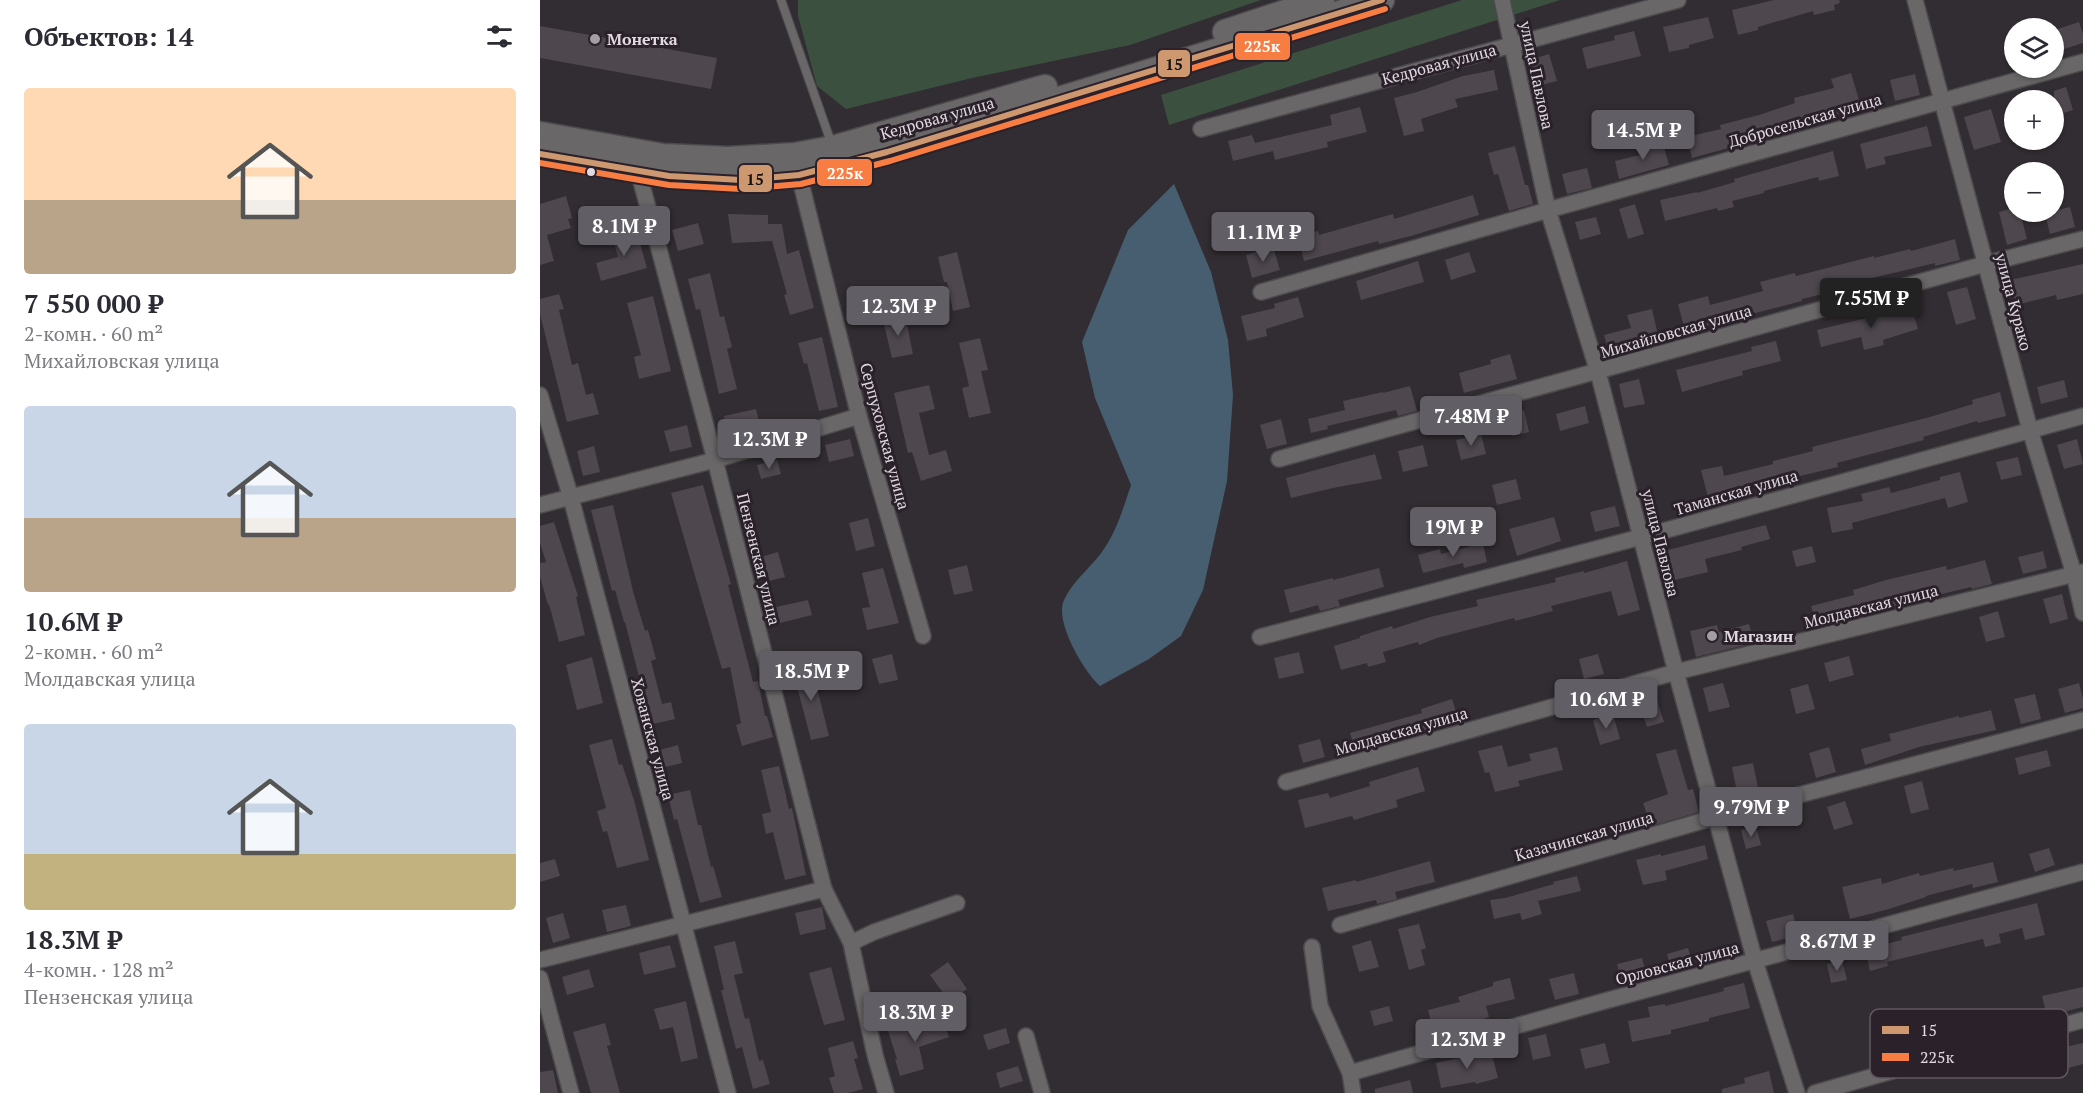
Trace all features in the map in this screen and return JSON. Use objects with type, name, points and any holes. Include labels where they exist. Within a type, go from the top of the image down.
[{"type":"main road","name":"Кедровая улица","points":[[540,154],[669,176],[741,180],[799,175],[835,157],[1322,0]]},
{"type":"main road","name":"Кедровая улица","points":[[540,134],[663,156],[728,159],[795,155],[835,157],[1117,83],[1382,0]]},
{"type":"street","name":"улица Павлова","points":[[1502,0],[1548,210],[1599,372],[1676,672],[1755,961],[1797,1093]]},
{"type":"street","name":"Кедровая улица","points":[[1201,129],[1678,0]]},
{"type":"street","name":"улица Курако","points":[[1915,0],[2030,430],[2078,573],[2083,613]]},
{"type":"street","name":"Добросельская улица","points":[[1261,292],[2083,62]]},
{"type":"street","name":"Пензенская улица","points":[[638,170],[715,460],[824,889],[850,943],[875,1055],[886,1093]]},
{"type":"street","name":"Серпуховская улица","points":[[799,175],[859,416],[922,636]]},
{"type":"street","name":"Михайловская улица","points":[[1279,459],[2083,239]]},
{"type":"street","name":"Хованская улица","points":[[540,395],[571,498],[728,1093]]},
{"type":"street","points":[[540,505],[715,460],[859,416]]},
{"type":"street","name":"Таманская улица","points":[[1260,637],[1641,537],[2083,416]]},
{"type":"street","name":"Молдавская улица","points":[[1286,782],[1676,672],[2078,573]]},
{"type":"street","name":"Казачинская улица","points":[[1340,925],[1716,817],[2083,720]]},
{"type":"street","name":"Орловская улица","points":[[1350,1073],[1590,1005],[2083,872]]},
{"type":"street","points":[[540,960],[824,889]]},
{"type":"street","points":[[850,943],[874,932],[957,903]]},
{"type":"street","points":[[1312,947],[1320,1006],[1350,1073],[1353,1093]]},
{"type":"street","points":[[540,978],[571,1093]]},
{"type":"street","points":[[2068,1024],[2083,1020]]},
{"type":"street","points":[[1026,1036],[1042,1093]]},
{"type":"street","points":[[1815,1093],[1870,1077]]},
{"type":"lane","points":[[781,0],[835,157]]},
{"type":"green space","points":[[798,0],[1261,0],[1130,45],[972,78],[846,109],[817,86],[798,16]]},
{"type":"green space","points":[[1462,0],[1560,0],[1169,125],[1161,95]]},
{"type":"water","points":[[1174,184],[1211,272],[1228,340],[1233,395],[1227,481],[1203,590],[1181,636],[1149,659],[1100,686],[1086,670],[1072,646],[1063,620],[1062,609],[1072,586],[1109,542],[1131,485],[1095,398],[1082,342],[1128,230]]},
{"type":"building","points":[[1774,0],[1839,0],[1840,3],[1834,5],[1835,10],[1814,15],[1813,11],[1738,35],[1732,10]]},
{"type":"building","points":[[1708,17],[1714,38],[1689,45],[1689,48],[1669,52],[1663,27]]},
{"type":"building","points":[[2079,22],[2083,43],[2064,49],[2064,27]]},
{"type":"building","points":[[540,26],[717,58],[711,89],[540,58]]},
{"type":"building","points":[[1634,31],[1641,56],[1587,69],[1582,48],[1615,40],[1614,36]]},
{"type":"building","points":[[1549,54],[1557,81],[1538,86],[1530,60]]},
{"type":"building","points":[[1494,70],[1498,90],[1455,99],[1458,107],[1421,119],[1424,131],[1404,136],[1394,98],[1463,76]]},
{"type":"building","points":[[1851,73],[1862,110],[1785,127],[1786,132],[1692,158],[1687,137],[1721,129],[1720,125],[1795,103],[1794,98],[1834,88],[1831,79]]},
{"type":"building","points":[[1915,74],[1920,95],[1895,101],[1890,80]]},
{"type":"building","points":[[2066,87],[2073,110],[2064,113],[2064,90],[2057,90]]},
{"type":"building","points":[[1360,107],[1367,132],[1327,142],[1328,147],[1275,160],[1273,151],[1233,161],[1228,141],[1252,135],[1255,143],[1332,125],[1330,115]]},
{"type":"building","points":[[1991,109],[2001,142],[1974,150],[1964,117]]},
{"type":"building","points":[[1927,126],[1932,146],[1884,157],[1886,164],[1866,169],[1860,144]]},
{"type":"building","points":[[1662,140],[1669,165],[1619,179],[1615,161],[1644,154],[1642,146]]},
{"type":"building","points":[[1515,146],[1525,185],[1528,185],[1533,204],[1509,211],[1498,174],[1494,175],[1488,153]]},
{"type":"building","points":[[1833,151],[1839,176],[1819,181],[1818,177],[1732,201],[1734,207],[1718,211],[1717,208],[1665,221],[1660,200],[1697,193],[1735,182],[1734,179]]},
{"type":"building","points":[[1587,168],[1592,188],[1567,194],[1562,174]]},
{"type":"building","points":[[1473,195],[1479,215],[1411,236],[1379,244],[1378,241],[1304,261],[1298,236],[1318,231],[1319,235],[1393,214],[1394,219]]},
{"type":"building","points":[[566,196],[572,218],[568,219],[571,228],[547,235],[554,261],[540,265],[540,204]]},
{"type":"building","points":[[1635,204],[1644,234],[1628,239],[1619,209]]},
{"type":"building","points":[[2070,207],[2075,227],[2050,234],[2047,222],[2064,222],[2064,208]]},
{"type":"building","points":[[2004,211],[2004,222],[2023,222],[2027,239],[2007,245],[1999,212]]},
{"type":"building","points":[[728,214],[768,215],[768,224],[782,224],[787,254],[799,250],[814,308],[790,315],[784,295],[787,294],[772,241],[732,243]]},
{"type":"building","points":[[1596,217],[1601,234],[1580,240],[1575,222]]},
{"type":"building","points":[[698,223],[704,244],[678,251],[672,230]]},
{"type":"building","points":[[636,229],[647,268],[601,281],[596,263],[618,257],[612,236]]},
{"type":"building","points":[[1955,239],[1960,260],[1935,266],[1935,263],[1839,286],[1840,290],[1685,331],[1678,304],[1708,296],[1710,305],[1763,291],[1760,282],[1795,273],[1796,276],[1874,256],[1874,258],[1910,249],[1911,251]]},
{"type":"building","points":[[1273,247],[1280,270],[1252,278],[1246,255]]},
{"type":"building","points":[[957,252],[970,307],[953,311],[947,282],[944,282],[938,257]]},
{"type":"building","points":[[1469,252],[1476,272],[1451,280],[1445,260]]},
{"type":"building","points":[[1418,261],[1424,282],[1361,300],[1356,281]]},
{"type":"building","points":[[2083,264],[2083,294],[2057,300],[2056,295],[2016,305],[2010,280]]},
{"type":"building","points":[[710,273],[720,317],[724,316],[732,347],[727,349],[737,389],[719,394],[700,309],[696,310],[688,279]]},
{"type":"building","points":[[1967,287],[1976,319],[1956,325],[1947,292]]},
{"type":"building","points":[[559,294],[564,309],[559,310],[572,365],[578,363],[586,395],[593,393],[599,414],[567,422],[540,314],[540,299]]},
{"type":"building","points":[[653,296],[671,371],[639,379],[634,357],[641,355],[627,303]]},
{"type":"building","points":[[1298,297],[1304,317],[1266,329],[1267,336],[1247,341],[1241,316],[1275,308],[1274,304]]},
{"type":"building","points":[[1911,305],[1918,329],[1883,340],[1884,345],[1864,350],[1861,337],[1821,347],[1817,330]]},
{"type":"building","points":[[1652,309],[1660,344],[1610,357],[1604,335],[1631,328],[1627,315]]},
{"type":"building","points":[[905,315],[913,354],[892,358],[883,320]]},
{"type":"building","points":[[822,337],[838,407],[819,411],[807,363],[804,364],[798,343]]},
{"type":"building","points":[[980,338],[988,370],[981,371],[991,413],[969,418],[962,388],[969,386],[959,343]]},
{"type":"building","points":[[1776,341],[1781,361],[1742,371],[1743,375],[1682,392],[1676,370],[1752,351],[1751,347]]},
{"type":"building","points":[[1510,354],[1517,379],[1464,393],[1459,373],[1491,364],[1490,360]]},
{"type":"building","points":[[1639,379],[1645,404],[1624,408],[1619,384]]},
{"type":"building","points":[[2064,380],[2068,397],[2041,404],[2037,387]]},
{"type":"building","points":[[929,385],[935,409],[919,413],[929,455],[946,450],[952,471],[921,481],[912,452],[908,453],[894,393]]},
{"type":"building","points":[[1410,386],[1417,411],[1398,416],[1396,410],[1327,426],[1328,429],[1311,433],[1308,419],[1345,410],[1343,401]]},
{"type":"building","points":[[2000,392],[2006,416],[1978,423],[1977,421],[1923,437],[1924,440],[1837,463],[1838,467],[1728,493],[1729,496],[1709,501],[1701,470],[1722,466],[1724,476],[1773,464],[1773,461],[1813,451],[1812,447],[1930,417],[1973,404],[1972,400]]},
{"type":"building","points":[[1585,406],[1589,423],[1560,431],[1556,414]]},
{"type":"building","points":[[756,409],[761,430],[730,438],[724,416]]},
{"type":"building","points":[[1524,410],[1529,432],[1512,436],[1507,414]]},
{"type":"building","points":[[1281,419],[1287,444],[1267,449],[1260,425]]},
{"type":"building","points":[[687,425],[692,447],[670,452],[664,431]]},
{"type":"building","points":[[1481,434],[1486,454],[1461,460],[1456,440]]},
{"type":"building","points":[[850,439],[854,456],[829,462],[825,445]]},
{"type":"building","points":[[2077,439],[2083,464],[2064,469],[2057,445]]},
{"type":"building","points":[[1423,445],[1428,466],[1403,472],[1398,451]]},
{"type":"building","points":[[594,446],[600,472],[583,476],[577,451]]},
{"type":"building","points":[[1375,454],[1382,479],[1291,498],[1286,478]]},
{"type":"building","points":[[2018,457],[2022,475],[2001,480],[1996,462]]},
{"type":"building","points":[[777,460],[781,474],[761,479],[757,465]]},
{"type":"building","points":[[1960,472],[1968,502],[1948,508],[1945,498],[1852,523],[1853,529],[1832,533],[1827,508],[1863,501],[1861,494],[1889,487],[1891,493],[1940,480],[1940,477]]},
{"type":"building","points":[[1516,479],[1521,499],[1497,505],[1492,485]]},
{"type":"building","points":[[703,485],[731,584],[728,585],[753,682],[758,681],[765,716],[767,716],[773,737],[742,746],[736,725],[741,723],[730,667],[722,669],[671,493]]},
{"type":"building","points":[[613,505],[633,591],[656,659],[651,661],[662,704],[671,702],[675,719],[649,725],[645,708],[647,708],[625,622],[615,590],[612,591],[591,510]]},
{"type":"building","points":[[1615,506],[1620,526],[1595,532],[1590,512]]},
{"type":"building","points":[[1554,517],[1561,541],[1517,556],[1509,529]]},
{"type":"building","points":[[868,518],[875,546],[856,551],[849,523]]},
{"type":"building","points":[[554,522],[578,596],[576,597],[585,635],[559,642],[540,577],[540,563],[546,562],[540,543],[540,526]]},
{"type":"building","points":[[1766,525],[1770,539],[1741,547],[1742,550],[1705,559],[1708,572],[1671,581],[1664,551]]},
{"type":"building","points":[[1483,543],[1487,562],[1464,568],[1463,563],[1423,573],[1418,555],[1440,549],[1441,554]]},
{"type":"building","points":[[1812,546],[1816,562],[1796,567],[1792,551]]},
{"type":"building","points":[[2043,551],[2047,568],[2023,574],[2018,557]]},
{"type":"building","points":[[778,552],[785,577],[769,581],[761,557]]},
{"type":"building","points":[[1985,560],[1992,584],[1917,600],[1918,603],[1893,609],[1893,606],[1817,627],[1811,606],[1854,595],[1853,590],[1886,580],[1946,566],[1947,570]]},
{"type":"building","points":[[1627,561],[1640,610],[1618,616],[1611,591],[1551,606],[1553,611],[1515,621],[1514,618],[1437,638],[1419,645],[1418,642],[1383,652],[1386,662],[1368,667],[1367,663],[1341,670],[1334,646],[1360,638],[1360,636],[1392,626],[1393,629],[1430,617],[1478,606],[1476,600],[1556,582],[1555,578]]},
{"type":"building","points":[[967,565],[973,591],[954,595],[948,570]]},
{"type":"building","points":[[883,568],[899,623],[867,630],[862,608],[870,607],[862,573]]},
{"type":"building","points":[[1379,568],[1384,587],[1338,600],[1340,606],[1320,611],[1318,605],[1290,613],[1284,590]]},
{"type":"building","points":[[2062,594],[2068,619],[2050,624],[2043,599]]},
{"type":"building","points":[[808,600],[812,615],[780,623],[776,607]]},
{"type":"building","points":[[1998,611],[2005,637],[1986,642],[1979,617]]},
{"type":"building","points":[[1749,624],[1754,643],[1696,657],[1690,631],[1717,625],[1719,632]]},
{"type":"building","points":[[1299,652],[1304,673],[1279,679],[1274,658]]},
{"type":"building","points":[[892,654],[898,680],[879,684],[872,659]]},
{"type":"building","points":[[1598,654],[1604,674],[1584,679],[1579,659]]},
{"type":"building","points":[[1849,656],[1854,675],[1829,682],[1824,663]]},
{"type":"building","points":[[592,657],[603,703],[577,710],[566,665]]},
{"type":"building","points":[[814,666],[829,736],[811,740],[793,671]]},
{"type":"building","points":[[1723,683],[1730,707],[1709,712],[1703,688]]},
{"type":"building","points":[[2079,683],[2083,708],[2065,713],[2058,689]]},
{"type":"building","points":[[1808,684],[1815,709],[1796,714],[1790,689]]},
{"type":"building","points":[[2035,694],[2041,719],[2021,724],[2014,699]]},
{"type":"building","points":[[1452,699],[1459,721],[1356,752],[1350,733],[1422,713],[1421,709]]},
{"type":"building","points":[[1657,701],[1664,722],[1647,727],[1640,706]]},
{"type":"building","points":[[1991,710],[1996,730],[1919,747],[1865,765],[1861,749],[1891,741],[1889,734]]},
{"type":"building","points":[[1613,714],[1620,739],[1600,745],[1593,720]]},
{"type":"building","points":[[612,739],[619,765],[622,764],[634,800],[649,860],[617,868],[607,831],[603,832],[597,811],[606,808],[589,745]]},
{"type":"building","points":[[1320,739],[1325,757],[1303,763],[1298,745]]},
{"type":"building","points":[[678,745],[682,763],[661,768],[656,751]]},
{"type":"building","points":[[1502,745],[1508,767],[1531,761],[1529,754],[1557,747],[1563,770],[1518,781],[1520,786],[1495,792],[1489,772],[1485,773],[1478,751]]},
{"type":"building","points":[[1829,747],[1836,772],[1816,778],[1809,753]]},
{"type":"building","points":[[1676,749],[1688,790],[1693,789],[1699,812],[1651,826],[1643,803],[1668,794],[1656,754]]},
{"type":"building","points":[[2047,750],[2051,766],[2019,775],[2015,758]]},
{"type":"building","points":[[1753,763],[1758,788],[1737,792],[1732,767]]},
{"type":"building","points":[[779,766],[789,809],[792,808],[806,875],[785,880],[773,832],[766,834],[762,814],[771,812],[761,770]]},
{"type":"building","points":[[1418,767],[1425,791],[1396,800],[1398,807],[1354,820],[1352,816],[1305,828],[1298,800],[1328,793],[1330,798],[1370,786],[1369,782]]},
{"type":"building","points":[[1922,781],[1929,809],[1911,814],[1904,786]]},
{"type":"building","points":[[690,790],[698,825],[701,825],[711,867],[713,866],[722,897],[700,903],[677,819],[674,820],[668,795]]},
{"type":"building","points":[[1845,801],[1853,824],[1834,830],[1827,807]]},
{"type":"building","points":[[1756,826],[1761,845],[1746,849],[1741,830]]},
{"type":"building","points":[[1705,845],[1708,859],[1665,871],[1667,880],[1643,885],[1636,860]]},
{"type":"building","points":[[2049,848],[2055,865],[2035,872],[2029,854]]},
{"type":"building","points":[[555,859],[560,876],[540,882],[540,863]]},
{"type":"building","points":[[1430,861],[1435,882],[1395,892],[1397,899],[1377,904],[1376,900],[1328,911],[1322,888],[1356,880],[1356,882]]},
{"type":"building","points":[[1993,862],[1998,882],[1973,888],[1972,884],[1850,919],[1842,887],[1881,878],[1882,884],[1919,873],[1920,876],[1953,868],[1954,871]]},
{"type":"building","points":[[1577,876],[1581,891],[1538,901],[1542,914],[1522,920],[1520,913],[1494,919],[1490,900],[1505,898]]},
{"type":"building","points":[[2037,903],[2045,935],[2025,940],[2022,928],[1999,934],[2001,943],[1985,947],[1983,939],[1887,962],[1888,966],[1870,971],[1865,949],[1902,940],[1901,937]]},
{"type":"building","points":[[626,905],[631,926],[607,932],[602,910]]},
{"type":"building","points":[[822,907],[826,929],[800,935],[795,913]]},
{"type":"building","points":[[563,913],[570,938],[553,943],[546,918]]},
{"type":"building","points":[[1793,914],[1799,935],[1772,942],[1766,921]]},
{"type":"building","points":[[1419,924],[1426,948],[1421,950],[1425,965],[1409,970],[1398,929]]},
{"type":"building","points":[[1371,940],[1379,967],[1359,972],[1352,946]]},
{"type":"building","points":[[735,941],[743,973],[734,975],[745,1019],[749,1018],[759,1061],[763,1060],[770,1084],[753,1089],[742,1047],[736,1049],[721,990],[724,990],[714,946]]},
{"type":"building","points":[[670,945],[676,967],[644,975],[639,953]]},
{"type":"building","points":[[1688,948],[1692,962],[1671,968],[1667,954]]},
{"type":"building","points":[[1642,958],[1647,978],[1622,984],[1617,964]]},
{"type":"building","points":[[1842,960],[1847,980],[1831,983],[1827,964]]},
{"type":"building","points":[[948,962],[967,989],[949,1001],[930,975]]},
{"type":"building","points":[[831,967],[845,1020],[824,1025],[809,973]]},
{"type":"building","points":[[589,969],[594,987],[567,995],[562,977]]},
{"type":"building","points":[[1574,973],[1579,994],[1555,1000],[1549,979]]},
{"type":"building","points":[[1510,978],[1515,999],[1486,1006],[1489,1017],[1467,1024],[1466,1022],[1433,1030],[1428,1010],[1460,1002],[1458,997],[1493,986],[1493,982]]},
{"type":"building","points":[[1744,983],[1750,1008],[1671,1030],[1671,1034],[1632,1042],[1628,1021],[1650,1017],[1648,1007],[1665,1004],[1665,1006],[1724,991],[1723,988]]},
{"type":"building","points":[[2083,987],[2083,1007],[2068,1011],[2045,1009],[2042,996]]},
{"type":"building","points":[[686,1001],[698,1058],[681,1062],[673,1027],[660,1030],[654,1009]]},
{"type":"building","points":[[1389,1006],[1393,1021],[1374,1026],[1370,1011]]},
{"type":"building","points":[[942,1017],[949,1037],[919,1047],[924,1069],[900,1076],[888,1031]]},
{"type":"building","points":[[605,1023],[611,1045],[607,1046],[620,1093],[591,1093],[573,1032]]},
{"type":"building","points":[[1006,1028],[1010,1043],[988,1050],[983,1035]]},
{"type":"building","points":[[1546,1034],[1551,1056],[1533,1060],[1528,1038]]},
{"type":"building","points":[[853,1041],[858,1058],[854,1059],[863,1089],[848,1093],[834,1093],[829,1078],[835,1076],[828,1048]]},
{"type":"building","points":[[1605,1043],[1610,1063],[1585,1069],[1580,1049]]},
{"type":"building","points":[[2083,1043],[2083,1064],[2068,1068],[2068,1046]]},
{"type":"building","points":[[1491,1051],[1498,1078],[1476,1084],[1475,1082],[1441,1088],[1436,1063]]},
{"type":"building","points":[[1018,1066],[1023,1081],[1000,1088],[996,1073]]},
{"type":"building","points":[[553,1070],[558,1093],[540,1093],[540,1072]]},
{"type":"building","points":[[1769,1071],[1774,1093],[1722,1093],[1722,1089],[1745,1083],[1744,1078]]},
{"type":"building","points":[[1410,1080],[1413,1093],[1375,1093],[1375,1089]]},
{"type":"transit line","name":"15","points":[[540,154],[669,176],[741,180],[799,175],[887,152],[1382,0]]},
{"type":"transit line","name":"225к","points":[[540,163],[669,185],[741,189],[801,184],[890,161],[1385,9]]},
{"type":"place","name":"Монетка","points":[[595,39]]},
{"type":"place","name":"Магазин","points":[[1712,636]]}]
